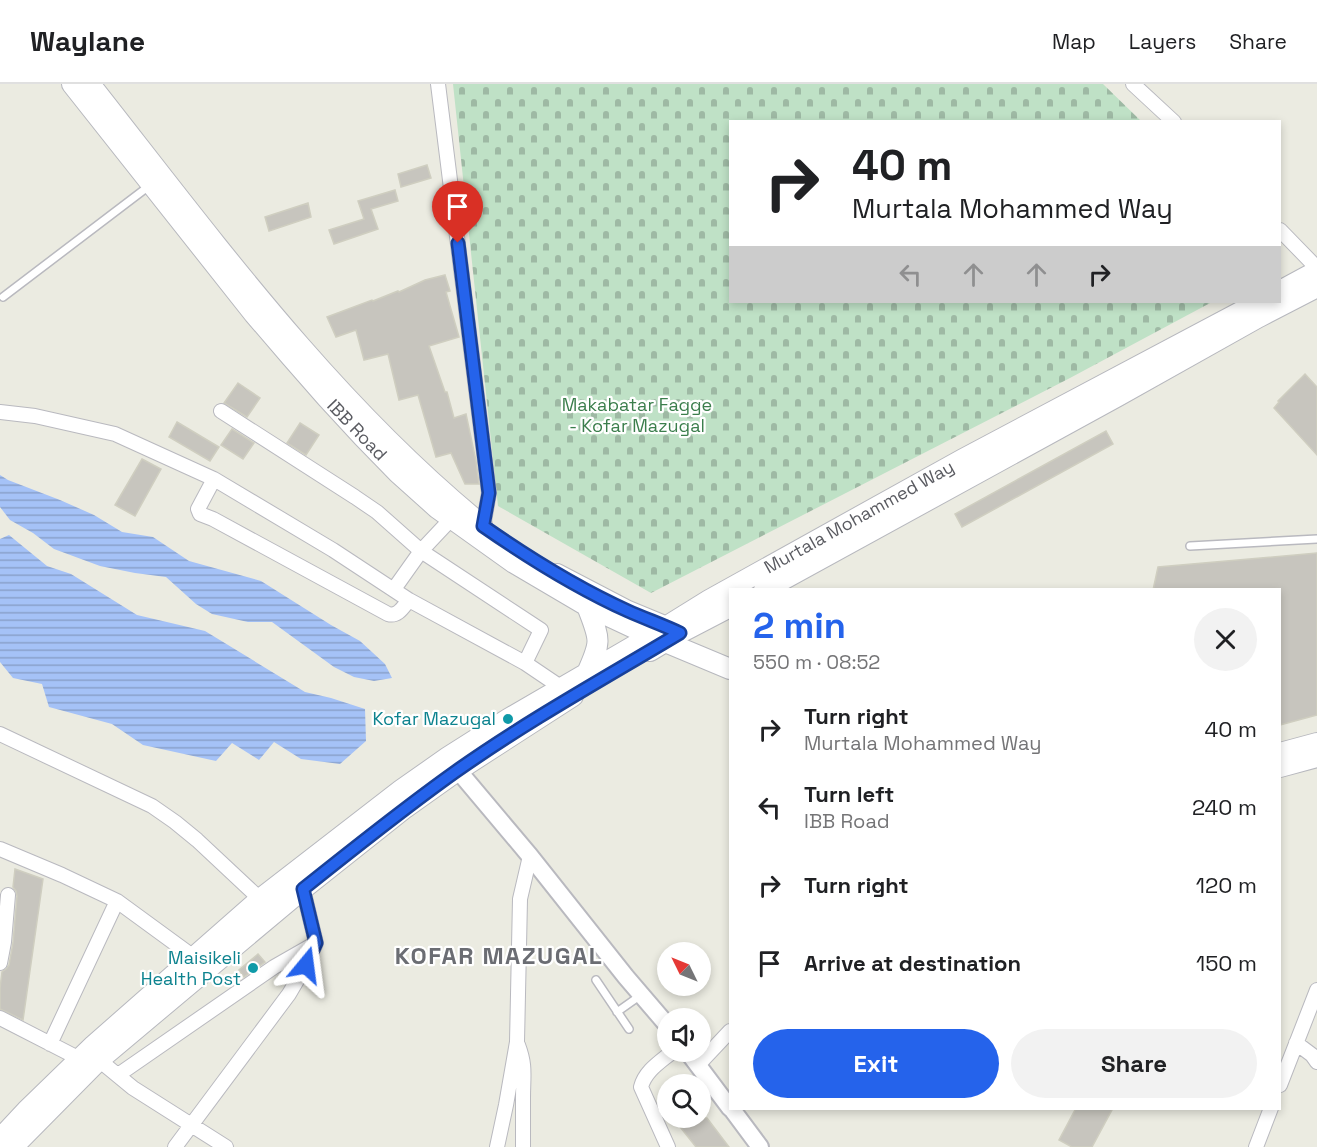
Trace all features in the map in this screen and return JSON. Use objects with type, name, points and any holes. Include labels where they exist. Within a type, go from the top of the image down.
[{"type":"main road","name":"IBB Road","points":[[72,84],[254,314],[326,397],[398,473],[437,508],[514,563],[587,606],[729,656]]},
{"type":"main road","name":"IBB Road","points":[[90,84],[256,295],[312,361],[405,458],[444,494],[524,555],[729,668]]},
{"type":"main road","points":[[1281,290],[1317,269]]},
{"type":"main road","name":"Murtala Mohammed Way","points":[[730,588],[808,544],[1317,287]]},
{"type":"main road","name":"Murtala Mohammed Way","points":[[767,588],[1257,303]]},
{"type":"main road","name":"Murtala Mohammed Way","points":[[13,1147],[89,1059],[94,1045],[260,899],[401,790],[563,702],[665,634],[709,600],[729,589]]},
{"type":"main road","points":[[587,606],[598,634],[596,653],[587,674]]},
{"type":"main road","name":"Murtala Mohammed Way","points":[[0,1139],[26,1111],[405,808],[452,764],[508,719],[587,674],[665,634],[729,607]]},
{"type":"main road","points":[[1281,753],[1317,743]]},
{"type":"main road","points":[[1281,767],[1317,757]]},
{"type":"street","points":[[438,84],[489,493],[483,526]]},
{"type":"street","points":[[1133,84],[1172,120]]},
{"type":"street","points":[[1281,231],[1317,269]]},
{"type":"street","points":[[221,411],[356,497],[377,512],[421,551],[541,630],[525,663]]},
{"type":"street","points":[[0,412],[35,416],[115,434],[214,479],[333,550],[409,600],[525,663],[562,688]]},
{"type":"street","points":[[214,479],[198,509],[200,514],[388,614],[397,614],[409,600]]},
{"type":"street","points":[[394,589],[421,551],[452,518]]},
{"type":"street","points":[[0,734],[152,806],[197,840],[260,899]]},
{"type":"street","points":[[452,764],[530,856],[657,1013]]},
{"type":"street","points":[[0,849],[117,901],[195,958]]},
{"type":"street","points":[[497,1147],[517,1042],[520,899],[530,856]]},
{"type":"street","points":[[175,1147],[289,994],[306,965],[316,943],[303,889]]},
{"type":"street","points":[[0,963],[8,895]]},
{"type":"street","points":[[50,1044],[117,901]]},
{"type":"street","points":[[117,1075],[274,967],[316,943]]},
{"type":"street","points":[[1281,1082],[1296,1043],[1313,1016],[1317,990]]},
{"type":"street","points":[[0,1018],[50,1044],[89,1059],[226,1147]]},
{"type":"street","points":[[711,1045],[729,1032]]},
{"type":"street","points":[[517,1042],[524,1065],[523,1147]]},
{"type":"street","points":[[1296,1043],[1312,1055],[1317,1062]]},
{"type":"street","points":[[660,1062],[643,1078],[640,1087],[668,1147]]},
{"type":"street","points":[[696,1062],[729,1105]]},
{"type":"street","points":[[732,1110],[760,1147]]},
{"type":"street","points":[[1256,1147],[1269,1110]]},
{"type":"lane","points":[[3,297],[151,184]]},
{"type":"lane","points":[[1190,546],[1317,539]]},
{"type":"lane","points":[[596,980],[629,1029]]},
{"type":"lane","points":[[617,1012],[641,995]]},
{"type":"green space","name":"Makabatar Fagge - Kofar Mazugal","points":[[453,84],[1103,84],[1140,120],[729,120],[729,303],[1210,303],[1070,378],[651,593],[498,506]]},
{"type":"water","points":[[0,475],[94,515],[122,532],[153,537],[189,561],[261,581],[360,641],[385,664],[392,678],[374,681],[354,677],[334,667],[272,622],[248,622],[212,614],[196,604],[166,577],[100,566],[54,549],[33,533],[10,520],[0,507]]},
{"type":"water","points":[[9,535],[47,566],[71,574],[137,615],[205,631],[305,692],[365,709],[366,741],[340,764],[301,759],[274,742],[259,760],[232,743],[216,761],[143,745],[112,724],[49,707],[42,684],[13,678],[0,662],[0,539]]},
{"type":"building","points":[[427,165],[431,178],[401,187],[398,174]]},
{"type":"building","points":[[395,190],[398,201],[371,209],[378,229],[334,244],[329,230],[364,219],[358,201]]},
{"type":"building","points":[[308,203],[311,217],[269,231],[265,217]]},
{"type":"building","points":[[445,275],[450,291],[446,292],[459,337],[429,346],[445,392],[447,392],[454,418],[466,414],[479,484],[465,484],[451,453],[436,457],[418,395],[399,400],[388,354],[364,360],[356,330],[336,337],[327,317],[399,292],[425,280]]},
{"type":"building","points":[[1305,374],[1317,387],[1317,455],[1274,408]]},
{"type":"building","points":[[238,383],[260,398],[247,417],[224,403]]},
{"type":"building","points":[[177,422],[219,447],[210,461],[169,437]]},
{"type":"building","points":[[300,423],[319,435],[306,455],[287,443]]},
{"type":"building","points":[[232,429],[254,443],[243,459],[221,445]]},
{"type":"building","points":[[1106,431],[1113,444],[962,527],[955,514]]},
{"type":"building","points":[[142,459],[161,469],[135,516],[115,505]]},
{"type":"building","points":[[1317,553],[1317,715],[1281,725],[1281,588],[1153,588],[1158,567]]},
{"type":"building","points":[[15,869],[43,879],[23,1020],[0,1009],[2,972],[9,965],[13,943],[17,896],[13,887]]},
{"type":"building","name":"Maisikeli Health Post","points":[[258,954],[265,962],[244,977],[239,970]]},
{"type":"building","points":[[1075,1110],[1112,1110],[1092,1147],[1072,1147],[1059,1140]]},
{"type":"building","points":[[711,1123],[729,1147],[696,1147],[681,1128],[711,1128]]},
{"type":"place","name":"Kofar Mazugal","points":[[508,719]]},
{"type":"place","name":"Maisikeli Health Post","points":[[253,968]]},
{"type":"district","name":"KOFAR MAZUGAL","points":[[499,956]]},
{"type":"route","points":[[306,965],[316,943],[303,889],[405,808],[457,771],[563,702],[680,633],[628,611],[570,581],[524,555],[483,526],[489,493],[458,243]]}]
